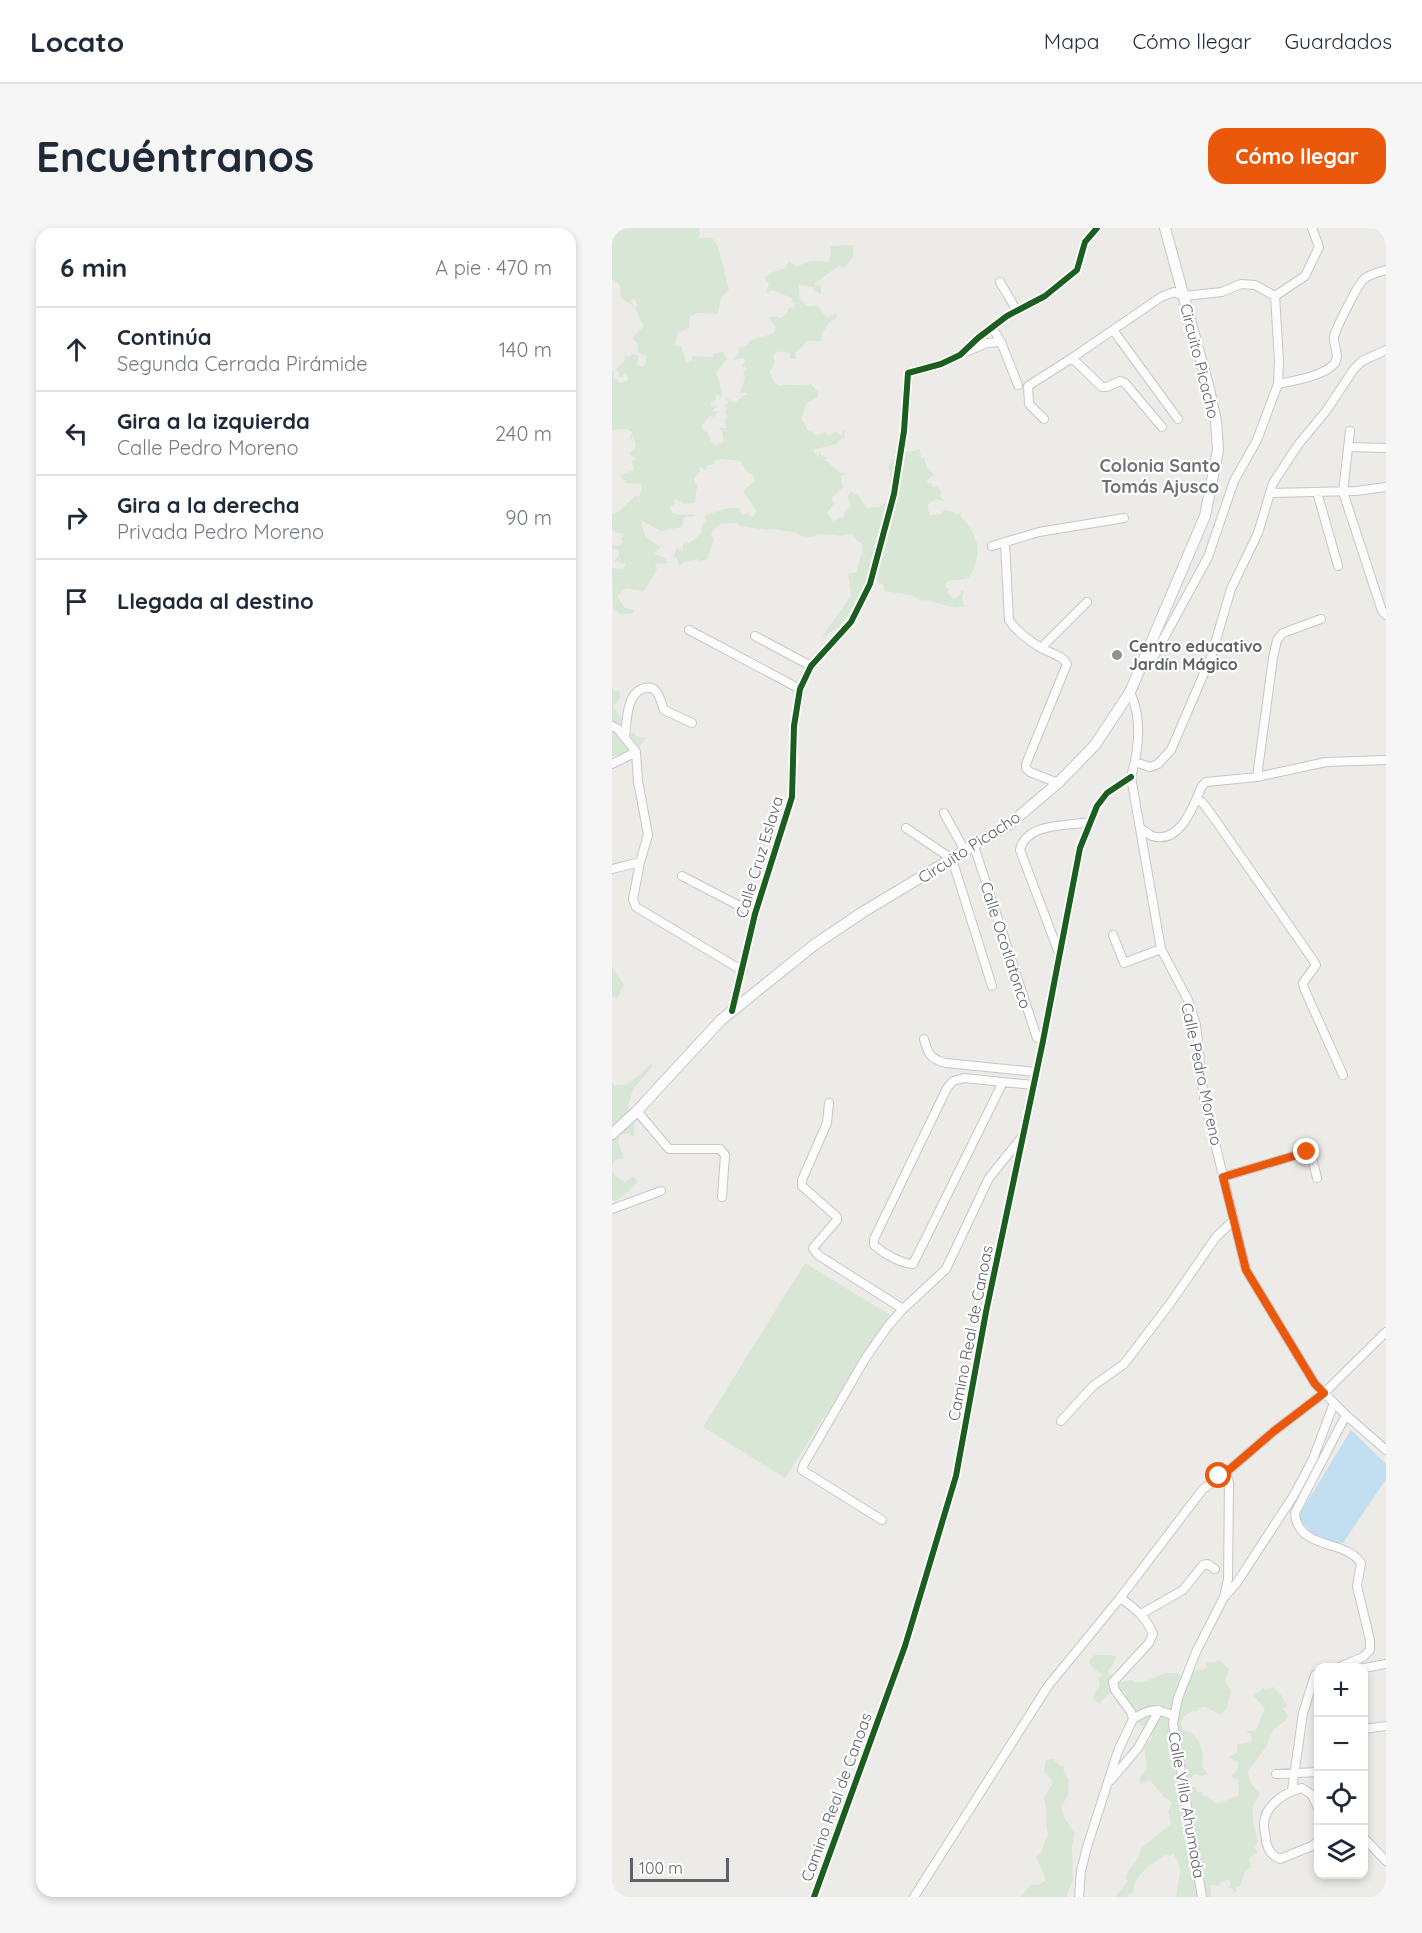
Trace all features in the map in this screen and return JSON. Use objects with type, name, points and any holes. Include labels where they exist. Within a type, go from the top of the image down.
[{"type":"main road","name":"Circuito Picacho","points":[[612,1134],[638,1111],[685,1057],[732,1011],[814,945],[863,912],[1011,823],[1058,783],[1095,745],[1130,692],[1204,516],[1218,450],[1216,421],[1209,389],[1165,228]]},
{"type":"street","name":"Calle Cruz Eslava","points":[[732,1011],[755,914],[792,797],[794,726],[800,689],[811,666],[851,622],[870,584],[894,494],[904,430],[908,373],[941,364],[960,355],[992,327],[1045,296],[1077,270],[1085,242],[1097,228]]},
{"type":"street","points":[[1275,296],[1305,276],[1319,247],[1312,228]]},
{"type":"street","points":[[1278,384],[1308,377],[1336,362],[1334,337],[1352,298],[1364,279],[1386,270]]},
{"type":"street","points":[[1000,282],[1017,311]]},
{"type":"street","points":[[1044,419],[1029,404],[1028,386],[1161,297],[1174,292],[1184,296],[1222,292],[1241,284],[1255,285],[1275,296]]},
{"type":"street","points":[[1142,662],[1148,664],[1153,658],[1208,557],[1234,482],[1257,440],[1278,384],[1280,361],[1275,296]]},
{"type":"street","points":[[992,327],[1002,342],[1018,385]]},
{"type":"street","points":[[1113,330],[1178,419]]},
{"type":"street","points":[[960,355],[987,343],[1002,342]]},
{"type":"street","points":[[1135,762],[1150,767],[1158,764],[1171,750],[1211,657],[1231,589],[1258,533],[1273,483],[1354,369],[1362,362],[1386,350]]},
{"type":"street","points":[[1072,358],[1102,387],[1120,381],[1125,383],[1162,427]]},
{"type":"street","points":[[1350,431],[1344,492],[1382,611],[1386,615]]},
{"type":"street","points":[[1348,447],[1386,448]]},
{"type":"street","points":[[1270,493],[1385,490]]},
{"type":"street","points":[[1317,492],[1338,566]]},
{"type":"street","points":[[992,546],[1039,532],[1124,518]]},
{"type":"street","points":[[1005,543],[1009,620],[1013,626],[1041,648],[1066,661],[1067,664],[1026,764],[1030,772],[1058,783]]},
{"type":"street","points":[[1041,648],[1087,602]]},
{"type":"street","points":[[1257,777],[1277,640],[1283,633],[1321,619]]},
{"type":"street","points":[[689,630],[800,689]]},
{"type":"street","points":[[755,636],[811,666]]},
{"type":"street","points":[[624,737],[632,699],[636,692],[643,688],[650,687],[656,690],[660,695],[664,710],[692,723]]},
{"type":"street","name":"Calle Pedro Moreno","points":[[1130,692],[1136,704],[1139,720],[1135,762],[1131,777],[1161,948],[1188,1000],[1196,1026],[1204,1098],[1246,1270],[1315,1384],[1386,1450]]},
{"type":"street","points":[[612,726],[618,729],[636,752],[638,781],[648,835],[633,899],[636,907],[742,971]]},
{"type":"street","points":[[612,764],[636,752]]},
{"type":"street","points":[[1140,828],[1153,836],[1169,834],[1183,825],[1206,782],[1257,777],[1326,762],[1386,760]]},
{"type":"street","name":"Camino Real de Canoas","points":[[814,1897],[905,1646],[957,1476],[986,1312],[1043,1041],[1080,848],[1097,807],[1107,793],[1131,777]]},
{"type":"street","points":[[1196,800],[1203,802],[1316,965],[1303,983],[1304,988],[1343,1075]]},
{"type":"street","name":"Calle Ocotlatonco","points":[[944,813],[969,849],[1037,1038],[1043,1041]]},
{"type":"street","points":[[1059,953],[1020,850],[1022,842],[1029,835],[1053,826],[1090,822]]},
{"type":"street","points":[[906,828],[952,859],[992,986]]},
{"type":"street","points":[[612,869],[640,862]]},
{"type":"street","points":[[682,876],[755,914]]},
{"type":"street","points":[[1113,935],[1125,963],[1161,948]]},
{"type":"street","points":[[924,1039],[928,1055],[934,1060],[1036,1072]]},
{"type":"street","points":[[1002,1082],[914,1264],[904,1263],[879,1250],[874,1245],[874,1239],[947,1088],[953,1081],[964,1078],[1033,1085]]},
{"type":"street","points":[[829,1102],[827,1124],[802,1180],[802,1186],[837,1217],[837,1220],[813,1248],[818,1255],[903,1309]]},
{"type":"street","points":[[638,1111],[669,1149],[720,1149],[723,1152],[725,1155],[722,1197]]},
{"type":"street","points":[[882,1520],[802,1470],[804,1464],[865,1359],[903,1309],[946,1269],[989,1178],[1024,1134]]},
{"type":"street","points":[[1223,1177],[1307,1152],[1311,1154],[1317,1178]]},
{"type":"street","points":[[612,1209],[662,1191]]},
{"type":"street","points":[[1061,1421],[1093,1386],[1124,1364],[1169,1305],[1216,1237],[1233,1221]]},
{"type":"street","points":[[914,1897],[1048,1686],[1120,1598],[1203,1489],[1324,1393],[1386,1332]]},
{"type":"street","points":[[1224,1597],[1236,1584],[1294,1495],[1313,1459],[1334,1403]]},
{"type":"street","points":[[1346,1415],[1294,1513],[1296,1524],[1304,1534],[1325,1545],[1348,1551],[1361,1563],[1357,1586],[1370,1640],[1370,1650],[1363,1658],[1350,1663]]},
{"type":"street","name":"Calle Villa Ahumada","points":[[1202,1897],[1173,1723],[1178,1698],[1196,1652],[1224,1597],[1228,1579],[1229,1483],[1223,1475]]},
{"type":"street","points":[[1141,1614],[1183,1590],[1203,1565],[1207,1564],[1215,1569]]},
{"type":"street","points":[[1120,1598],[1148,1621],[1154,1634],[1149,1643],[1113,1682],[1115,1690],[1131,1712],[1133,1719]]},
{"type":"street","points":[[1368,1667],[1386,1664]]},
{"type":"street","points":[[1293,1790],[1303,1713],[1314,1686]]},
{"type":"street","points":[[1079,1897],[1081,1871],[1118,1751],[1133,1719],[1149,1710],[1159,1710],[1174,1716]]},
{"type":"street","points":[[1108,1783],[1138,1748],[1159,1710]]},
{"type":"street","points":[[1368,1728],[1386,1726]]},
{"type":"street","points":[[1276,1774],[1314,1772]]},
{"type":"street","points":[[1314,1799],[1302,1788],[1293,1790],[1275,1802],[1263,1825],[1268,1849],[1273,1856],[1280,1859],[1314,1844]]},
{"type":"street","points":[[1368,1842],[1386,1861]]},
{"type":"green space","points":[[612,228],[699,228],[698,238],[712,238],[718,246],[729,290],[721,298],[718,314],[697,313],[690,317],[689,328],[677,334],[675,345],[679,347],[681,345],[686,362],[691,361],[693,356],[713,357],[713,354],[723,352],[727,359],[716,372],[722,391],[721,397],[716,394],[716,400],[710,404],[712,407],[718,405],[712,411],[718,412],[714,417],[710,416],[702,425],[703,430],[708,433],[711,442],[715,445],[724,442],[722,431],[719,428],[726,428],[727,408],[724,406],[728,403],[726,397],[734,403],[748,393],[740,393],[745,378],[743,373],[747,368],[742,366],[746,360],[742,358],[731,361],[739,353],[739,348],[750,341],[774,333],[776,327],[769,318],[773,316],[781,318],[795,304],[791,301],[793,299],[773,290],[766,293],[769,284],[764,278],[785,268],[789,261],[798,267],[812,261],[828,263],[831,255],[830,246],[853,245],[853,257],[844,268],[840,266],[814,284],[821,285],[821,294],[813,290],[813,287],[799,285],[800,300],[809,307],[817,305],[826,317],[837,314],[836,319],[830,321],[822,334],[821,341],[808,341],[795,353],[796,359],[790,359],[790,353],[778,351],[773,355],[775,362],[770,372],[774,382],[780,386],[811,384],[819,393],[817,398],[806,403],[802,419],[808,431],[814,432],[814,435],[823,434],[824,431],[830,436],[835,431],[842,437],[843,429],[845,431],[844,437],[836,444],[813,450],[818,457],[819,451],[823,457],[828,457],[825,460],[841,473],[845,473],[841,477],[843,487],[832,498],[834,504],[827,513],[833,521],[844,517],[844,512],[851,506],[848,497],[850,491],[859,496],[866,508],[879,507],[889,500],[892,489],[889,480],[893,481],[888,467],[894,458],[904,451],[920,449],[921,458],[924,458],[928,469],[934,474],[926,482],[942,491],[940,496],[945,502],[936,499],[928,504],[930,515],[941,514],[944,510],[958,515],[961,512],[961,517],[976,538],[978,550],[971,574],[964,579],[947,582],[945,589],[950,588],[947,592],[954,599],[960,595],[961,590],[964,591],[962,596],[964,607],[956,608],[922,601],[911,595],[884,591],[884,585],[874,581],[866,583],[860,592],[861,601],[865,605],[854,608],[838,628],[822,637],[851,595],[848,574],[856,572],[863,549],[861,542],[858,542],[852,534],[840,536],[819,534],[811,537],[797,533],[740,526],[738,523],[725,523],[718,525],[711,535],[714,539],[707,559],[684,562],[679,566],[677,558],[671,557],[674,556],[677,547],[683,550],[683,544],[689,543],[701,534],[702,525],[707,522],[704,516],[732,508],[741,509],[739,511],[743,515],[750,512],[749,516],[754,517],[756,511],[743,491],[755,481],[753,475],[747,472],[740,461],[719,459],[714,461],[713,465],[708,465],[706,471],[699,467],[700,471],[694,479],[697,486],[695,503],[685,504],[675,499],[674,506],[670,506],[672,513],[695,516],[685,517],[682,527],[661,531],[642,521],[647,538],[661,547],[654,554],[665,558],[668,563],[655,564],[657,570],[644,591],[626,588],[617,596],[625,608],[634,610],[634,613],[621,615],[613,608],[612,568],[623,569],[626,564],[614,561],[619,555],[619,550],[612,549],[612,545],[619,546],[623,542],[621,540],[624,534],[612,529],[612,514],[618,512],[635,496],[639,497],[642,487],[640,484],[626,483],[620,475],[634,470],[632,461],[637,459],[629,454],[636,446],[633,436],[629,442],[632,432],[629,430],[612,430],[612,371],[614,371],[613,376],[620,383],[628,380],[626,373],[618,377],[619,373],[616,369],[625,360],[624,355],[629,357],[632,354],[639,355],[637,365],[644,367],[647,356],[638,352],[638,344],[632,338],[644,326],[635,309],[637,305],[635,299],[631,299],[633,306],[621,298],[620,286],[612,280]]},
{"type":"green space","points":[[612,688],[614,691],[619,691],[620,698],[613,707],[622,718],[619,728],[627,736],[635,732],[635,736],[646,738],[627,764],[617,755],[612,756]]},
{"type":"green space","points":[[612,967],[624,985],[617,998],[612,996]]},
{"type":"green space","points":[[651,1064],[652,1067],[633,1089],[628,1106],[628,1109],[636,1110],[638,1118],[634,1124],[634,1136],[628,1133],[620,1135],[618,1142],[624,1158],[614,1161],[612,1168],[612,1082],[614,1085],[626,1084],[639,1076]]},
{"type":"green space","points":[[612,1170],[616,1177],[625,1182],[633,1176],[638,1182],[616,1201],[612,1200]]},
{"type":"green space","points":[[805,1263],[890,1315],[785,1478],[703,1427]]},
{"type":"green space","points":[[1095,1655],[1116,1657],[1113,1666],[1108,1670],[1109,1675],[1117,1676],[1122,1682],[1131,1680],[1143,1682],[1169,1673],[1186,1678],[1199,1669],[1203,1670],[1207,1667],[1206,1663],[1219,1660],[1229,1669],[1225,1681],[1231,1691],[1227,1708],[1220,1715],[1205,1707],[1197,1708],[1197,1712],[1193,1711],[1184,1716],[1181,1722],[1183,1730],[1194,1735],[1200,1744],[1203,1756],[1202,1767],[1208,1774],[1202,1776],[1195,1774],[1190,1779],[1190,1786],[1196,1788],[1196,1791],[1200,1793],[1202,1791],[1202,1795],[1217,1804],[1239,1795],[1238,1780],[1230,1776],[1236,1772],[1239,1763],[1229,1757],[1237,1753],[1237,1744],[1251,1742],[1250,1733],[1246,1733],[1256,1730],[1265,1709],[1252,1694],[1260,1692],[1262,1688],[1273,1687],[1281,1695],[1287,1706],[1283,1709],[1288,1715],[1285,1721],[1274,1729],[1267,1746],[1248,1771],[1250,1782],[1260,1794],[1253,1807],[1258,1841],[1254,1848],[1258,1852],[1249,1858],[1251,1867],[1245,1872],[1240,1886],[1236,1887],[1237,1891],[1232,1893],[1234,1889],[1228,1888],[1231,1884],[1229,1879],[1219,1883],[1220,1886],[1210,1885],[1211,1897],[1176,1897],[1180,1871],[1178,1861],[1173,1854],[1165,1855],[1145,1870],[1137,1880],[1133,1892],[1127,1897],[1115,1897],[1128,1881],[1125,1877],[1139,1857],[1141,1848],[1169,1826],[1171,1822],[1168,1812],[1172,1802],[1164,1797],[1150,1780],[1140,1784],[1140,1777],[1147,1769],[1144,1745],[1152,1738],[1149,1727],[1141,1726],[1139,1723],[1133,1724],[1125,1692],[1114,1690],[1101,1701],[1101,1705],[1093,1698],[1100,1686],[1098,1678],[1103,1676],[1091,1666],[1089,1660]]},
{"type":"green space","points":[[1053,1759],[1061,1766],[1065,1766],[1063,1771],[1069,1780],[1069,1794],[1061,1807],[1064,1817],[1075,1834],[1072,1845],[1073,1881],[1066,1897],[1021,1897],[1030,1885],[1040,1884],[1046,1880],[1036,1857],[1040,1854],[1048,1835],[1044,1798],[1052,1784],[1051,1779],[1044,1772],[1046,1760]]},
{"type":"water","points":[[1351,1430],[1386,1464],[1386,1479],[1343,1543],[1328,1541],[1308,1529],[1298,1517]]},
{"type":"cycle path","points":[[732,1011],[755,914],[792,797],[794,726],[800,689],[811,666],[851,622],[870,584],[894,494],[904,431],[908,373],[941,364],[960,355],[1007,316],[1045,296],[1077,270],[1085,242],[1097,228]]},
{"type":"cycle path","points":[[814,1897],[905,1646],[956,1476],[986,1312],[1043,1041],[1080,848],[1097,806],[1107,793],[1131,777]]},
{"type":"place","name":"Centro educativo Jardín Mágico","points":[[1117,655]]},
{"type":"district","name":"Colonia Santo Tomás Ajusco","points":[[1160,476]]},
{"type":"route","points":[[1219,1476],[1324,1393],[1315,1384],[1246,1270],[1223,1177],[1307,1152]]}]
